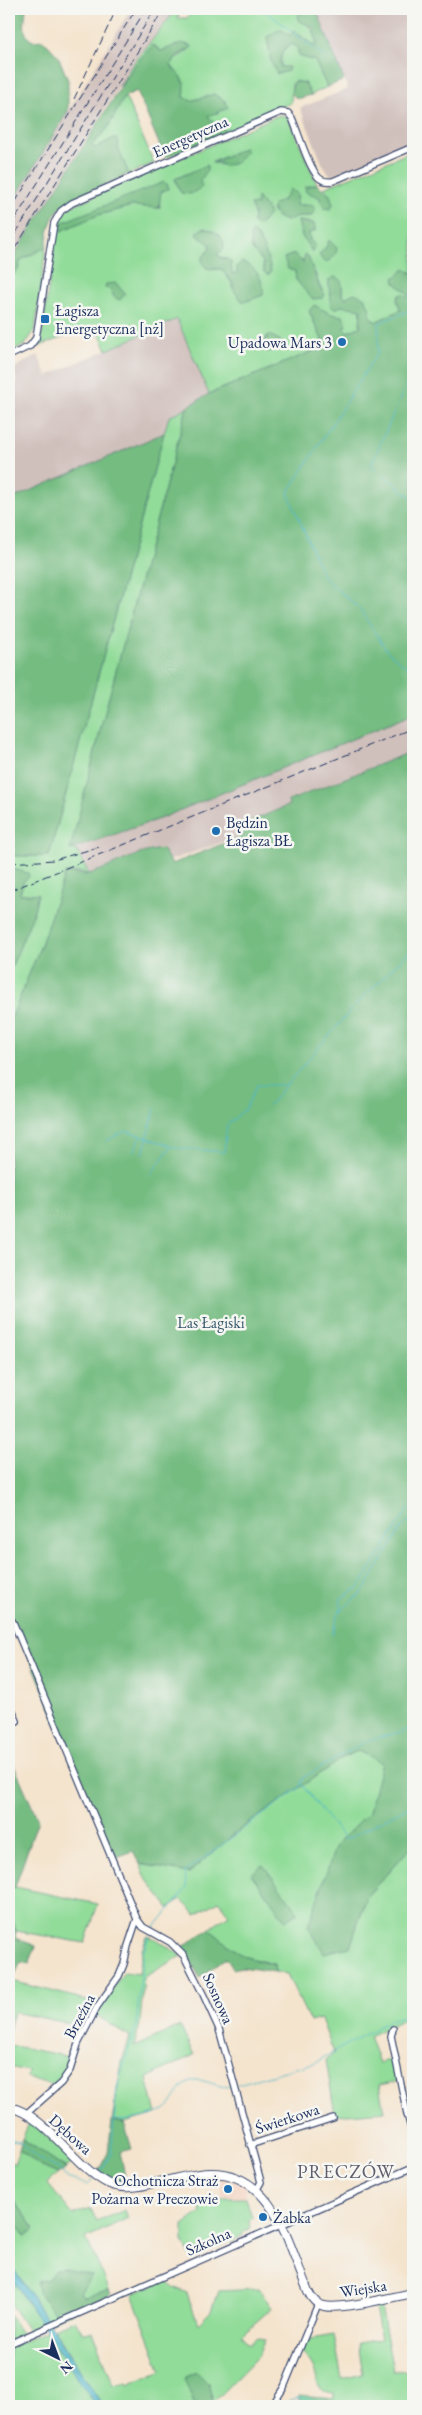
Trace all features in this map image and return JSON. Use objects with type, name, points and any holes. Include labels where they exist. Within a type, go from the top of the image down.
[{"type":"street","name":"Energetyczna","points":[[9,356],[30,346],[38,334],[54,223],[61,211],[72,203],[281,112],[288,114],[292,118],[313,167],[318,176],[324,181],[333,181],[413,148]]},
{"type":"street","name":"Sosnowa","points":[[9,1624],[13,1622],[137,1919],[144,1927],[177,1948],[184,1956],[219,2029],[261,2182],[257,2189]]},
{"type":"street","points":[[9,1702],[16,1720]]},
{"type":"street","name":"Brzeźna","points":[[27,2113],[61,2083],[70,2070],[78,2044],[97,2007],[119,1976],[137,1919]]},
{"type":"street","points":[[393,2029],[391,2036],[413,2136]]},
{"type":"street","name":"Dębowa","points":[[9,2107],[27,2113],[98,2177],[113,2185],[133,2188],[211,2173],[236,2177],[257,2189]]},
{"type":"street","name":"Świerkowa","points":[[250,2145],[333,2118]]},
{"type":"street","name":"Szkolna","points":[[12,2343],[279,2224],[413,2167]]},
{"type":"street","points":[[257,2189],[267,2199],[311,2298],[318,2304],[284,2387],[272,2406]]},
{"type":"street","name":"Wiejska","points":[[318,2304],[337,2306],[413,2293]]},
{"type":"shaded area","points":[[131,9],[177,9],[132,65],[9,264],[9,208]]},
{"type":"shaded area","points":[[316,9],[413,9],[413,142],[331,176],[322,163],[300,108],[348,89]]},
{"type":"shaded area","points":[[177,319],[209,394],[169,417],[164,433],[9,500],[9,384],[17,381],[12,369],[38,355],[47,376]]},
{"type":"shaded area","points":[[413,714],[413,751],[288,800],[289,805],[242,824],[243,835],[169,861],[162,849],[150,850],[89,874],[76,849],[159,819]]},
{"type":"shaded area","points":[[219,2176],[245,2184],[246,2198],[222,2198]]},
{"type":"green space","points":[[9,9],[26,9],[25,31],[29,38],[33,41],[43,40],[58,56],[68,80],[68,111],[9,208]]},
{"type":"green space","points":[[177,9],[182,9],[177,18],[187,18],[195,9],[303,9],[298,15],[314,34],[316,38],[315,47],[295,31],[290,35],[267,37],[271,62],[280,74],[283,72],[281,56],[291,44],[297,47],[299,56],[315,61],[327,87],[311,95],[305,83],[294,81],[292,84],[291,103],[225,132],[223,127],[213,122],[208,116],[213,113],[219,113],[214,95],[189,101],[184,97],[184,82],[171,65],[175,59],[191,46],[184,45],[161,51],[154,45],[119,87],[132,65]]},
{"type":"green space","points":[[303,9],[316,9],[344,80],[327,87],[315,61],[299,56],[297,47],[291,44],[286,48],[280,60],[281,67],[289,67],[288,71],[277,74],[271,62],[267,37],[280,29],[290,35],[294,31],[315,47],[317,42],[312,27],[298,20],[298,15]]},
{"type":"green space","points":[[182,43],[192,46],[177,56],[171,65],[184,82],[184,97],[191,101],[214,94],[225,101],[228,108],[208,116],[213,122],[223,127],[225,132],[165,158],[137,91],[125,96],[107,129],[92,145],[95,148],[112,139],[117,139],[119,143],[118,148],[129,174],[69,202],[61,208],[52,220],[46,247],[21,260],[18,270],[9,279],[9,264],[136,63],[153,45],[161,51]]},
{"type":"green space","points":[[294,81],[305,83],[311,95],[297,99],[291,93]]},
{"type":"green space","points":[[125,96],[154,163],[129,174],[114,138],[95,148],[92,145],[107,129]]},
{"type":"green space","points":[[279,115],[287,117],[317,184],[305,187],[319,197],[324,207],[333,205],[330,195],[324,188],[413,151],[413,206],[410,212],[413,216],[413,274],[410,271],[395,283],[411,295],[397,300],[401,310],[375,322],[370,316],[370,309],[342,295],[342,284],[330,292],[341,304],[361,309],[360,327],[347,332],[344,328],[309,311],[325,346],[209,394],[177,319],[107,350],[100,335],[83,333],[81,330],[40,346],[58,222],[62,214],[70,207]],"holes":[[[245,148],[246,151],[222,165],[212,162]],[[207,165],[201,178],[180,191],[175,179]],[[298,194],[296,205],[313,205],[311,216],[298,216],[287,221],[276,216],[272,210],[277,202]],[[261,203],[268,210],[253,223],[254,213],[250,205]],[[108,205],[161,206],[159,208],[132,206],[98,215],[61,230],[59,224]],[[298,221],[313,223],[315,231],[309,233],[312,251],[302,236]],[[219,234],[224,244],[217,255],[231,262],[230,270],[232,274],[237,273],[263,295],[247,301],[221,269],[209,270],[203,258]],[[259,237],[271,271],[264,272]],[[294,254],[312,267],[324,292],[296,280],[295,271],[288,269],[284,258]]]},
{"type":"green space","points":[[245,148],[246,151],[236,163],[224,166],[219,163],[212,163]]},
{"type":"green space","points":[[207,165],[207,171],[200,181],[202,187],[191,194],[181,193],[175,179]]},
{"type":"green space","points":[[164,182],[168,185],[168,189],[161,192],[159,208],[132,206],[98,215],[61,231],[58,224]]},
{"type":"green space","points":[[317,184],[330,195],[333,205],[330,209],[324,208],[319,197],[306,192],[305,187]]},
{"type":"green space","points":[[290,189],[298,194],[296,205],[313,205],[315,209],[314,214],[311,216],[298,216],[287,221],[277,216],[273,205],[284,199]]},
{"type":"green space","points":[[257,197],[269,214],[257,226],[253,223],[254,213],[250,205],[257,204]]},
{"type":"green space","points":[[298,221],[314,224],[316,230],[309,233],[310,240],[316,246],[312,252],[302,236]]},
{"type":"green space","points":[[203,228],[215,232],[221,237],[224,249],[217,255],[231,262],[232,274],[237,273],[237,266],[241,262],[255,270],[261,279],[263,295],[242,301],[234,291],[232,282],[221,269],[208,268],[204,265],[202,258],[210,249],[210,244],[198,236],[197,232]]},
{"type":"green space","points":[[253,232],[260,240],[267,255],[271,271],[268,275],[264,272],[263,262],[251,248],[250,235]]},
{"type":"green space","points":[[329,240],[337,248],[335,256],[324,262],[319,255]]},
{"type":"green space","points":[[46,247],[35,330],[25,345],[9,352],[9,279],[18,270],[21,260]]},
{"type":"green space","points":[[294,254],[303,263],[305,254],[308,256],[319,286],[325,295],[323,298],[312,299],[296,280],[295,271],[288,269],[284,258]]},
{"type":"green space","points":[[405,269],[413,274],[413,714],[159,819],[70,850],[187,407],[209,394],[325,346],[309,311],[314,305],[331,314],[343,316],[347,325],[344,328],[347,332],[360,327],[361,309],[342,306],[334,309],[330,304],[329,280],[334,277],[340,279],[342,295],[345,298],[354,293],[365,298],[370,309],[370,316],[375,322],[401,310],[397,300],[399,295],[403,294],[407,297],[410,295],[395,283],[394,278]]},
{"type":"green space","points":[[116,283],[125,294],[120,300],[114,297],[110,289],[105,288],[106,284]]},
{"type":"green space","points":[[270,335],[281,341],[278,349],[267,352],[264,345],[267,336]]},
{"type":"green space","points":[[187,407],[105,712],[71,850],[76,849],[89,874],[78,872],[65,874],[41,945],[9,1024],[9,973],[32,917],[38,894],[20,894],[23,882],[17,870],[9,868],[9,862],[12,856],[49,856],[164,433],[169,417]]},
{"type":"green space","points":[[164,433],[49,856],[12,856],[9,862],[9,500]]},
{"type":"green space","name":"Las Łagiski","points":[[413,751],[413,1853],[410,1848],[367,1896],[350,1947],[324,1953],[308,1926],[336,1845],[369,1812],[382,1763],[358,1751],[345,1756],[239,1830],[189,1873],[140,1864],[133,1851],[114,1858],[17,1627],[9,1623],[9,1024],[41,945],[65,873],[89,874],[126,859],[162,849],[172,864],[243,836],[242,825],[289,805],[288,801]]},
{"type":"green space","points":[[9,868],[28,873],[29,877],[23,882],[20,894],[38,894],[32,917],[9,973]]},
{"type":"green space","points":[[358,1751],[383,1763],[369,1812],[336,1845],[350,1947],[367,1896],[410,1848],[413,1853],[413,2015],[369,2036],[379,2063],[394,2058],[399,2081],[379,2085],[384,2111],[335,2115],[326,2060],[334,2053],[321,2019],[310,2022],[287,1974],[275,1972],[274,1964],[242,1956],[209,1929],[229,1915],[219,1901],[196,1914],[180,1899],[169,1908],[147,1880],[140,1864],[189,1873],[233,1835],[279,1800],[334,1763]]},
{"type":"green space","points":[[9,1754],[38,1820],[15,1887],[9,1890]]},
{"type":"green space","points":[[263,1865],[298,1912],[286,1921],[251,1874]]},
{"type":"green space","points":[[15,1887],[98,1904],[85,1943],[16,1931],[9,1909],[9,1890]]},
{"type":"green space","points":[[9,1909],[16,1931],[15,1938],[36,1946],[29,1964],[21,1962],[12,1981],[9,1981]]},
{"type":"green space","points":[[209,1929],[242,1956],[274,1965],[275,1972],[242,1967],[233,1969],[227,1959],[224,1959],[200,1978],[183,1947]]},
{"type":"green space","points":[[147,1936],[158,1940],[181,1956],[144,1977],[140,2024],[134,2047],[180,2026],[194,2055],[147,2078],[156,2114],[124,2123],[112,2121],[122,2062],[130,2037],[96,2015],[124,1972],[139,1974],[142,1950]]},
{"type":"green space","points":[[9,1981],[98,2003],[83,2026],[13,2012],[9,2032]]},
{"type":"green space","points":[[9,2045],[71,2057],[67,2072],[55,2085],[27,2078],[28,2071],[9,2067]]},
{"type":"green space","points":[[30,2121],[74,2162],[66,2168],[22,2139]]},
{"type":"green space","points":[[112,2121],[124,2123],[132,2149],[120,2152],[127,2185],[106,2180],[97,2173],[108,2153]]},
{"type":"green space","points":[[22,2139],[66,2168],[58,2174],[40,2166],[19,2150]]},
{"type":"green space","points":[[19,2150],[40,2166],[58,2174],[47,2183],[73,2215],[91,2209],[97,2222],[125,2210],[128,2218],[86,2238],[109,2289],[85,2298],[79,2293],[92,2275],[55,2270],[38,2292],[59,2318],[49,2323],[9,2262],[9,2215],[25,2236],[35,2229],[9,2193],[9,2161],[14,2164]]},
{"type":"green space","points":[[9,2193],[35,2229],[25,2236],[9,2215]]},
{"type":"green space","points":[[222,2198],[246,2198],[252,2217],[249,2222],[250,2229],[244,2231],[242,2236],[191,2258],[183,2241],[183,2225],[201,2212],[200,2208]]},
{"type":"green space","points":[[65,2269],[92,2275],[80,2293],[85,2297],[109,2289],[111,2295],[59,2318],[38,2292],[37,2282],[48,2279],[55,2270]]},
{"type":"green space","points":[[9,2274],[42,2325],[29,2332],[9,2302]]},
{"type":"green space","points":[[166,2280],[173,2287],[187,2293],[198,2324],[212,2310],[219,2291],[259,2289],[272,2308],[241,2335],[249,2344],[257,2337],[265,2340],[257,2357],[213,2402],[208,2383],[185,2378],[195,2406],[103,2406],[53,2328],[75,2320],[82,2332],[92,2331],[114,2385],[127,2382],[128,2385],[161,2370],[132,2294]]},
{"type":"green space","points":[[380,2301],[393,2371],[413,2370],[413,2403],[393,2406],[301,2406],[299,2396],[334,2399],[334,2394],[320,2389],[313,2368],[301,2351],[305,2340],[334,2335],[342,2379],[363,2374],[358,2343],[381,2339],[374,2303]]},
{"type":"green space","points":[[9,2315],[22,2335],[9,2341]]},
{"type":"green space","points":[[46,2331],[96,2406],[9,2406],[9,2348]]},
{"type":"green space","points":[[197,2372],[208,2383],[213,2402],[221,2406],[195,2406],[184,2378]]},
{"type":"water","points":[[9,2262],[103,2406],[96,2406],[9,2274]]},
{"type":"waterway","points":[[263,9],[325,57]]},
{"type":"waterway","points":[[413,309],[379,323],[378,352],[288,493],[324,578],[359,608],[387,651],[413,672]]},
{"type":"waterway","points":[[413,369],[371,465],[413,499]]},
{"type":"waterway","points":[[269,1105],[351,1010],[413,947]]},
{"type":"waterway","points":[[106,1141],[126,1131],[178,1148],[224,1152],[227,1125],[245,1109],[257,1085],[286,1085]]},
{"type":"waterway","points":[[143,1154],[155,1109]]},
{"type":"waterway","points":[[134,1151],[140,1136]]},
{"type":"waterway","points":[[150,1176],[171,1146]]},
{"type":"waterway","points":[[332,1635],[341,1605],[340,1599],[358,1588],[411,1505]]},
{"type":"waterway","points":[[340,1611],[363,1592],[400,1530],[413,1516]]},
{"type":"waterway","points":[[153,1929],[187,1888],[185,1872],[299,1788],[304,1777],[364,1742],[406,1730],[413,1726]]},
{"type":"waterway","points":[[302,1785],[345,1840],[413,1804]]},
{"type":"waterway","points":[[98,2174],[111,2154],[117,2087],[136,2026],[144,1950],[149,1936]]},
{"type":"waterway","points":[[238,2084],[314,2063],[389,2021],[410,2015],[413,2008]]},
{"type":"waterway","points":[[114,2120],[132,2120],[164,2110],[172,2103],[180,2090],[188,2083],[194,2081],[204,2081],[227,2087],[232,2086]]},
{"type":"waterway","points":[[9,2143],[13,2141],[20,2142],[39,2159],[61,2170],[67,2178],[87,2185],[94,2179]]},
{"type":"waterway","points":[[283,2406],[296,2398],[331,2402],[413,2405]]},
{"type":"railway","points":[[9,212],[136,9]]},
{"type":"railway","points":[[9,229],[146,9]]},
{"type":"railway","points":[[9,244],[155,9]]},
{"type":"railway","points":[[9,258],[164,9]]},
{"type":"railway","points":[[74,99],[116,10]]},
{"type":"railway","points":[[9,891],[413,728]]},
{"type":"railway","points":[[9,863],[54,860],[99,847]]},
{"type":"place","name":"Łagisza Energetyczna [nż]","points":[[45,319]]},
{"type":"place","name":"Upadowa Mars 3","points":[[342,342]]},
{"type":"place","name":"Będzin Łagisza BŁ","points":[[216,831]]},
{"type":"place","name":"Ochotnicza Straż Pożarna w Preczowie","points":[[228,2189]]},
{"type":"place","name":"Żabka","points":[[263,2217]]},
{"type":"district","name":"PRECZÓW","points":[[346,2171]]}]
